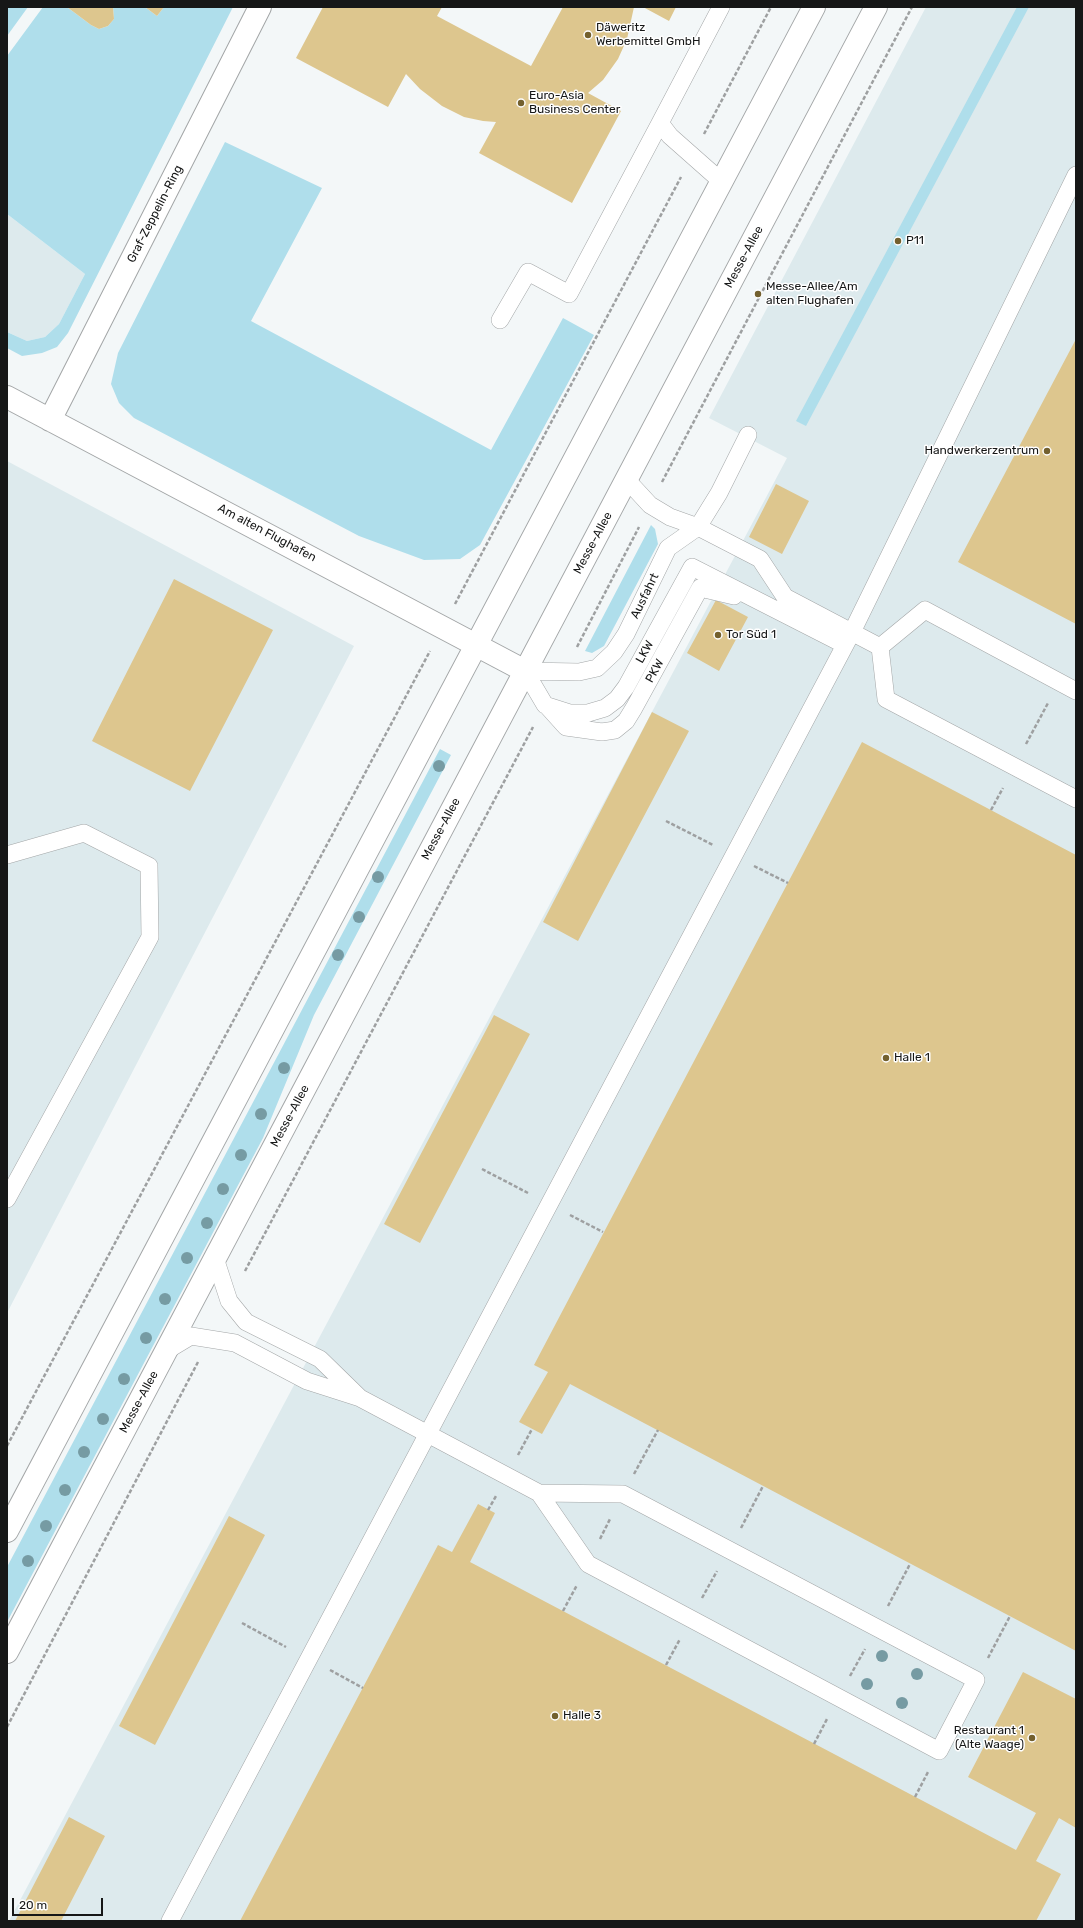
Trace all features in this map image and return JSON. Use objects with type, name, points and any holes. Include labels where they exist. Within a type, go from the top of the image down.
[{"type":"main road","name":"Graf-Zeppelin-Ring","points":[[50,420],[260,7]]},
{"type":"main road","points":[[7,1530],[814,7]]},
{"type":"main road","name":"Messe-Allee","points":[[7,1652],[876,7]]},
{"type":"main road","name":"Am alten Flughafen","points":[[7,397],[526,671]]},
{"type":"lane","points":[[500,320],[528,272],[569,294],[721,7]]},
{"type":"lane","points":[[660,123],[670,136],[722,182]]},
{"type":"lane","points":[[170,1921],[848,638],[1076,175]]},
{"type":"lane","points":[[698,527],[719,493],[748,436]]},
{"type":"lane","points":[[626,479],[650,505],[670,517],[698,527],[760,559],[785,597],[848,638]]},
{"type":"lane","name":"Ausfahrt","points":[[526,671],[579,672],[597,668],[614,652],[626,634],[668,548],[698,527]]},
{"type":"lane","name":"LKW","points":[[545,705],[570,713],[588,713],[606,708],[617,699],[692,567],[757,601]]},
{"type":"lane","name":"PKW","points":[[545,705],[566,727],[602,732],[615,730],[626,721],[634,708],[700,588],[757,601]]},
{"type":"lane","points":[[757,601],[848,638],[880,647]]},
{"type":"lane","points":[[880,647],[925,610],[1076,691]]},
{"type":"lane","points":[[880,647],[886,698],[1076,799]]},
{"type":"lane","points":[[526,671],[545,705]]},
{"type":"lane","points":[[7,854],[84,833],[149,866],[150,937],[7,1199]]},
{"type":"lane","points":[[215,1258],[229,1301],[246,1322],[320,1359],[360,1398]]},
{"type":"lane","points":[[166,1351],[191,1336],[235,1343],[308,1381],[360,1398],[426,1435],[540,1493],[623,1494],[976,1680],[939,1751],[588,1564],[540,1493]]},
{"type":"path","points":[[7,1446],[771,7]]},
{"type":"path","points":[[564,672],[650,505],[912,7]]},
{"type":"path","points":[[229,1301],[545,705]]},
{"type":"path","points":[[7,1727],[210,1339]]},
{"type":"path","points":[[666,1665],[764,1486]]},
{"type":"path","points":[[814,1744],[910,1564]]},
{"type":"path","points":[[976,1680],[1010,1616]]},
{"type":"shaded area","points":[[7,7],[28,7],[7,36]]},
{"type":"shaded area","points":[[43,7],[67,7],[91,25],[99,29],[108,26],[114,19],[113,7],[145,7],[157,16],[164,7],[233,7],[68,333],[57,347],[42,353],[22,356],[7,348],[7,332],[27,341],[45,337],[59,324],[85,274],[7,214],[7,56]]},
{"type":"shaded area","points":[[926,7],[1076,7],[1076,1921],[9,1921],[787,458],[709,418]]},
{"type":"shaded area","points":[[1017,7],[1029,7],[806,426],[796,421]]},
{"type":"shaded area","points":[[225,142],[322,188],[251,321],[491,450],[563,318],[594,335],[480,545],[460,559],[424,560],[359,536],[134,418],[119,403],[111,384],[118,353]]},
{"type":"shaded area","points":[[7,214],[85,274],[59,324],[45,337],[27,341],[7,332]]},
{"type":"shaded area","points":[[7,461],[354,646],[7,1313]]},
{"type":"shaded area","points":[[651,525],[655,529],[658,544],[604,646],[592,653],[585,651]]},
{"type":"shaded area","points":[[440,749],[451,755],[314,1015],[263,1138],[7,1622],[7,1567]]},
{"type":"building","points":[[67,7],[113,7],[114,19],[108,26],[99,29],[91,25]]},
{"type":"building","points":[[145,7],[164,7],[157,16]]},
{"type":"building","name":"Euro-Asia Business Center","points":[[323,7],[442,7],[437,16],[531,66],[563,7],[634,7],[627,39],[618,59],[603,80],[588,93],[621,111],[572,203],[479,153],[496,122],[464,117],[442,106],[420,89],[406,74],[388,107],[296,58]]},
{"type":"building","points":[[643,7],[676,7],[669,21]]},
{"type":"building","name":"Handwerkerzentrum","points":[[1076,339],[1076,624],[958,562]]},
{"type":"building","points":[[776,484],[809,501],[782,554],[749,537]]},
{"type":"building","points":[[174,579],[273,630],[190,791],[92,741]]},
{"type":"building","name":"Tor Süd 1","points":[[716,600],[748,617],[719,671],[687,653]]},
{"type":"building","points":[[652,712],[689,731],[578,941],[543,922]]},
{"type":"building","name":"Halle 1","points":[[862,742],[1076,855],[1076,1651],[570,1384],[542,1434],[519,1422],[548,1372],[534,1365]]},
{"type":"building","points":[[494,1015],[530,1034],[420,1243],[384,1224]]},
{"type":"building","name":"Halle 3","points":[[478,1504],[495,1513],[470,1562],[1016,1850],[1036,1813],[968,1777],[1023,1672],[1076,1699],[1076,1828],[1059,1818],[1036,1861],[1061,1874],[1036,1921],[240,1921],[438,1545],[452,1552]]},
{"type":"building","points":[[229,1516],[265,1535],[155,1745],[119,1726]]},
{"type":"building","points":[[69,1817],[105,1836],[61,1921],[15,1921]]},
{"type":"place","name":"Däweritz Werbemittel GmbH","points":[[588,35]]},
{"type":"place","name":"Euro-Asia Business Center","points":[[521,103]]},
{"type":"place","name":"P11","points":[[898,241]]},
{"type":"place","name":"Messe-Allee/Am alten Flughafen","points":[[758,294]]},
{"type":"place","name":"Handwerkerzentrum","points":[[1047,451]]},
{"type":"place","name":"Tor Süd 1","points":[[718,635]]},
{"type":"place","name":"Halle 1","points":[[886,1058]]},
{"type":"place","name":"Halle 3","points":[[555,1716]]},
{"type":"place","name":"Restaurant 1 (Alte Waage)","points":[[1032,1738]]}]
